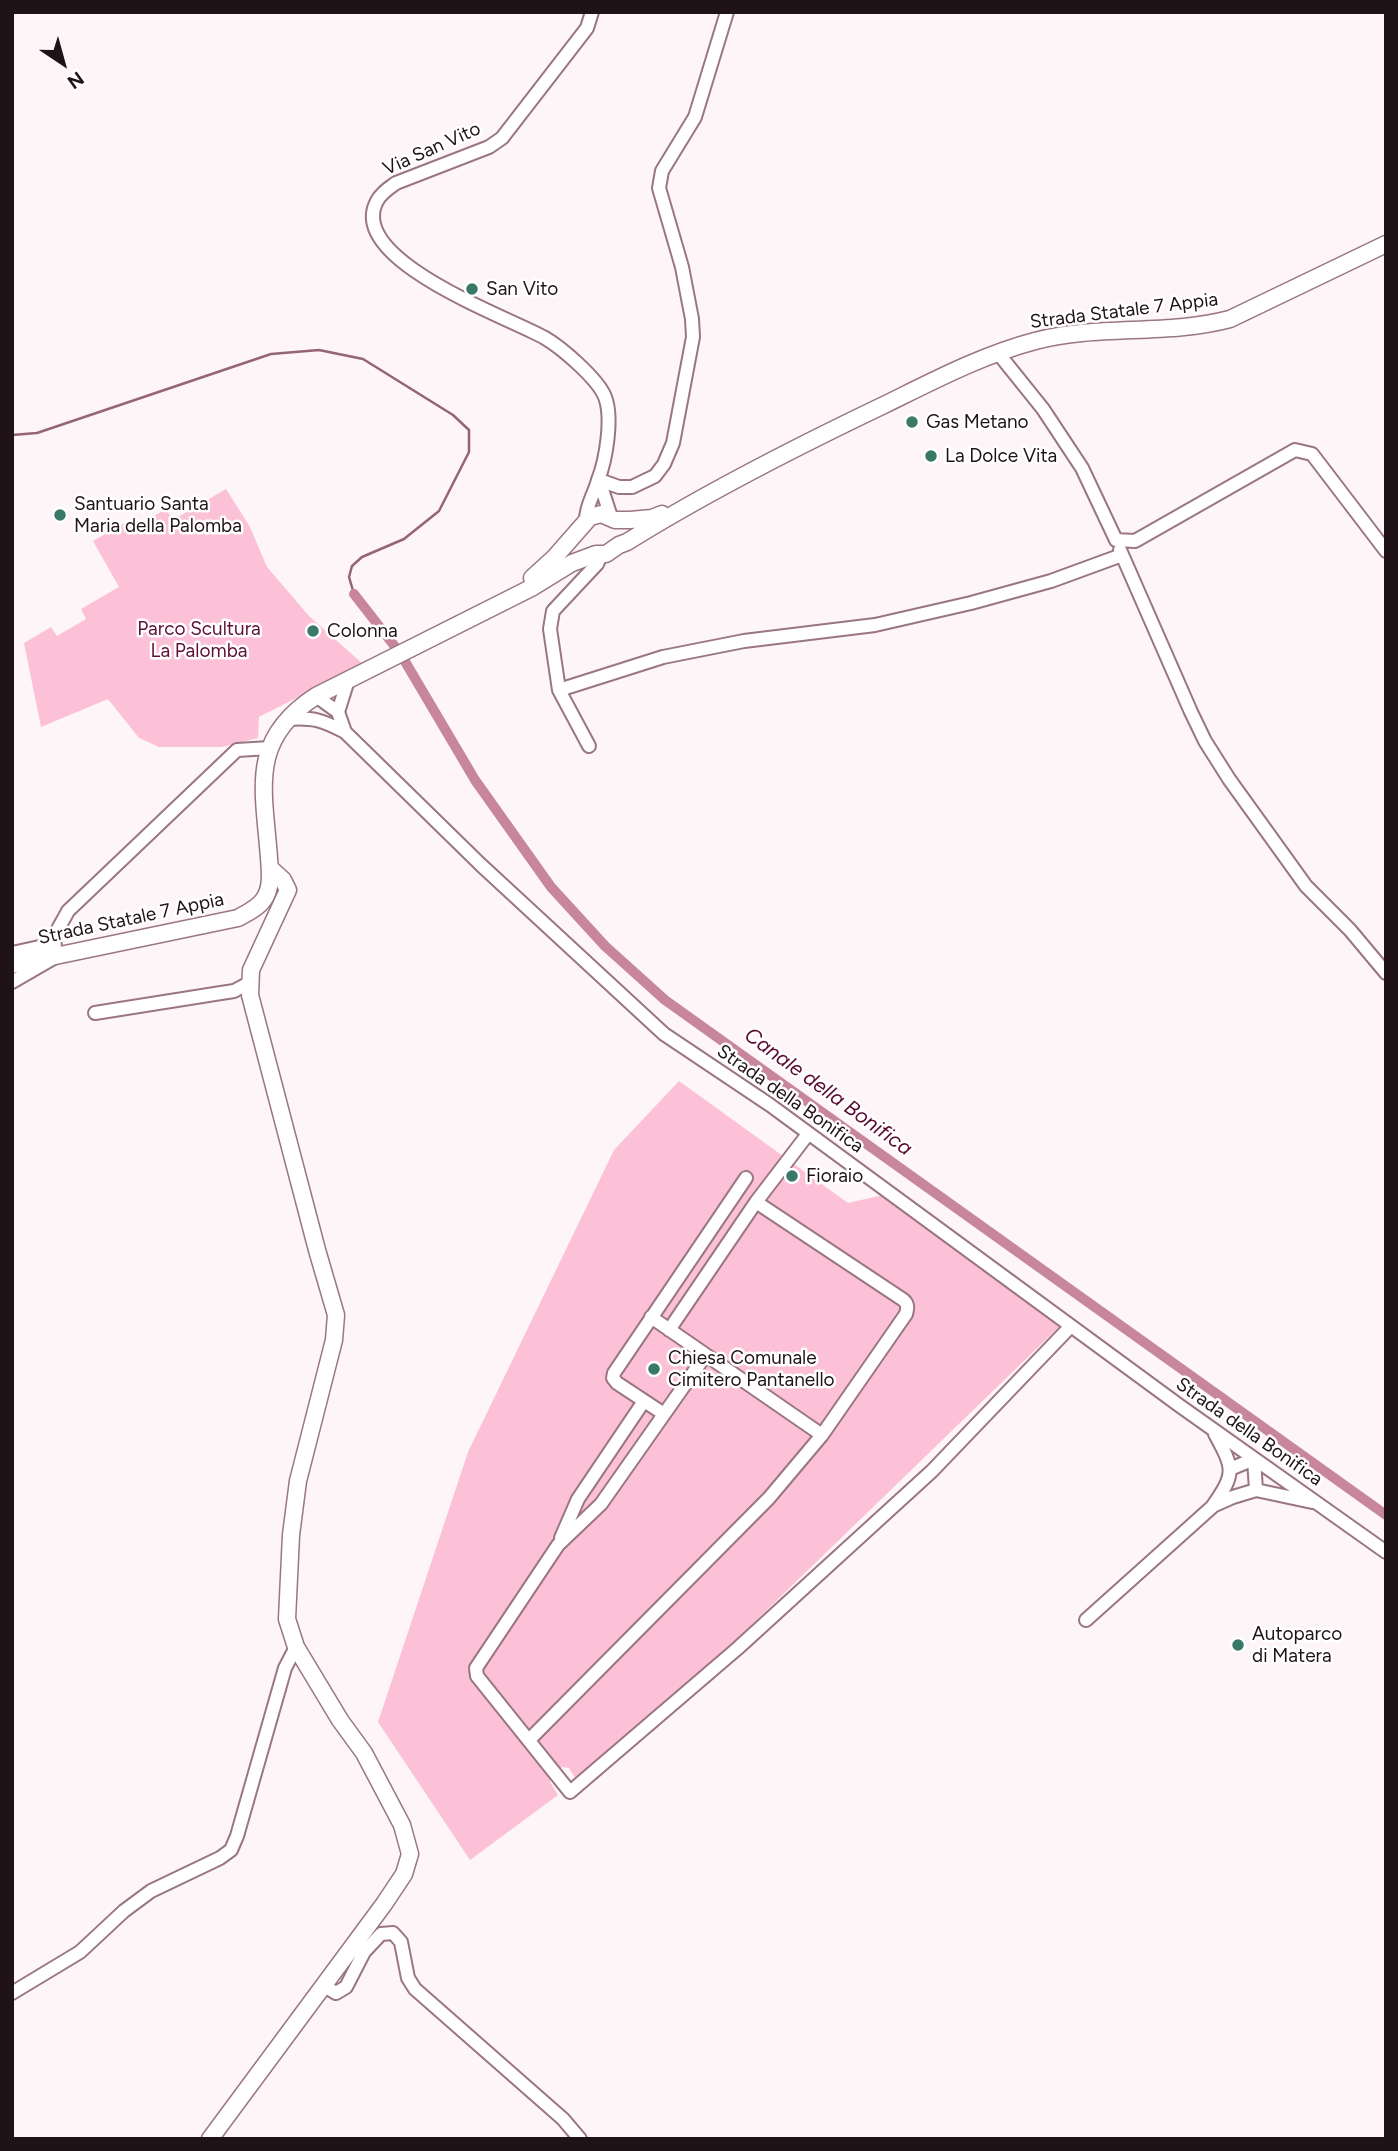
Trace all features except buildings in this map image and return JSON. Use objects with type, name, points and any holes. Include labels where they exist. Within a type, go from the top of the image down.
[{"type":"main road","name":"Strada Statale 7 Appia","points":[[12,965],[55,950],[238,918],[253,910],[264,900],[270,885],[263,797],[264,772],[270,748],[287,719],[316,696],[533,587],[572,563],[611,552],[618,545],[678,510],[834,429],[998,353],[1037,340],[1081,334],[1202,326],[1230,319],[1386,244]]},
{"type":"main road","name":"Strada Statale 7 Appia","points":[[516,594],[555,558],[595,515],[652,518],[678,510]]},
{"type":"main road","points":[[613,518],[621,529],[618,545]]},
{"type":"main road","points":[[584,525],[583,545],[598,555]]},
{"type":"main road","points":[[210,2139],[404,1874],[410,1854],[402,1825],[364,1753],[340,1720],[296,1647],[287,1619],[298,1481],[334,1340],[336,1315],[253,1008],[249,982],[251,970],[288,890],[283,880],[270,868]]},
{"type":"street","name":"Via San Vito","points":[[584,525],[586,510],[599,480],[608,423],[608,409],[602,390],[545,338],[479,308],[426,278],[395,255],[379,237],[373,216],[376,202],[396,183],[489,147],[502,138],[587,28],[592,12]]},
{"type":"street","points":[[599,480],[619,487],[632,487],[644,482],[654,476],[664,464],[673,443],[693,337],[682,267],[659,188],[662,171],[695,117],[727,12]]},
{"type":"street","points":[[998,353],[1043,409],[1082,468],[1191,712],[1217,760],[1306,886],[1350,930],[1386,974]]},
{"type":"street","points":[[1116,540],[1135,541],[1295,450],[1312,454],[1386,551]]},
{"type":"street","name":"Via San Vito","points":[[599,480],[613,518]]},
{"type":"street","points":[[589,746],[559,690],[550,629],[553,611],[597,564],[598,555]]},
{"type":"street","points":[[559,690],[663,657],[744,641],[875,625],[971,603],[1051,581],[1122,555]]},
{"type":"street","points":[[338,712],[348,680]]},
{"type":"street","points":[[316,696],[338,712],[345,732]]},
{"type":"street","points":[[316,696],[322,720]]},
{"type":"street","points":[[287,719],[308,717],[322,720],[345,732]]},
{"type":"street","name":"Strada della Bonifica","points":[[345,732],[481,865],[664,1034],[770,1105],[1214,1430],[1386,1552]]},
{"type":"street","points":[[12,982],[55,950],[68,911],[237,751],[270,748]]},
{"type":"street","points":[[12,953],[55,950]]},
{"type":"street","points":[[95,1013],[234,991],[249,982]]},
{"type":"street","points":[[669,1330],[756,1202],[808,1133]]},
{"type":"street","points":[[664,1415],[617,1383],[613,1378],[614,1373],[746,1178]]},
{"type":"street","points":[[529,1740],[769,1498],[822,1435],[906,1314],[908,1308],[902,1298],[756,1202]]},
{"type":"street","points":[[651,1317],[822,1435]]},
{"type":"street","points":[[644,1401],[578,1499],[558,1545],[476,1668],[477,1676],[570,1792],[738,1648],[932,1471],[1071,1326]]},
{"type":"street","points":[[558,1545],[601,1504],[705,1356]]},
{"type":"street","points":[[1086,1620],[1212,1507],[1228,1485],[1231,1464],[1214,1430]]},
{"type":"street","points":[[1230,1469],[1254,1459],[1256,1490]]},
{"type":"street","points":[[1212,1507],[1256,1490],[1316,1502]]},
{"type":"street","points":[[12,1993],[80,1952],[124,1911],[151,1891],[220,1858],[231,1850],[285,1668],[296,1647]]},
{"type":"street","points":[[324,1986],[336,1993],[346,1987],[365,1952],[381,1934],[393,1933],[401,1942],[408,1978],[415,1989],[563,2119],[580,2139]]},
{"type":"green space","name":"Parco Scultura La Palomba","points":[[226,489],[250,527],[267,567],[309,616],[363,664],[259,717],[258,738],[222,747],[159,747],[139,738],[108,699],[41,727],[24,643],[51,627],[57,636],[86,619],[81,609],[119,587],[93,541],[135,517],[140,524],[166,509],[173,520]]},
{"type":"green space","points":[[679,1081],[848,1203],[883,1195],[1059,1327],[710,1665],[575,1778],[569,1768],[562,1767],[552,1774],[550,1782],[558,1795],[470,1860],[378,1722],[468,1452],[614,1150]]},
{"type":"waterway","points":[[12,435],[37,433],[271,354],[319,350],[363,359],[453,415],[469,430],[469,452],[439,511],[404,539],[362,557],[352,566],[349,577],[354,594]]},
{"type":"waterway","name":"Canale della Bonifica","points":[[354,594],[400,653],[475,780],[551,887],[605,946],[665,1000],[1386,1515]]},
{"type":"place","name":"San Vito","points":[[472,289]]},
{"type":"place","name":"Gas Metano","points":[[912,422]]},
{"type":"place","name":"La Dolce Vita","points":[[931,456]]},
{"type":"place","name":"Santuario Santa Maria della Palomba","points":[[60,515]]},
{"type":"place","name":"Colonna","points":[[313,631]]},
{"type":"place","name":"Fioraio","points":[[792,1176]]},
{"type":"place","name":"Chiesa Comunale Cimitero Pantanello","points":[[654,1369]]},
{"type":"place","name":"Autoparco di Matera","points":[[1238,1645]]}]
